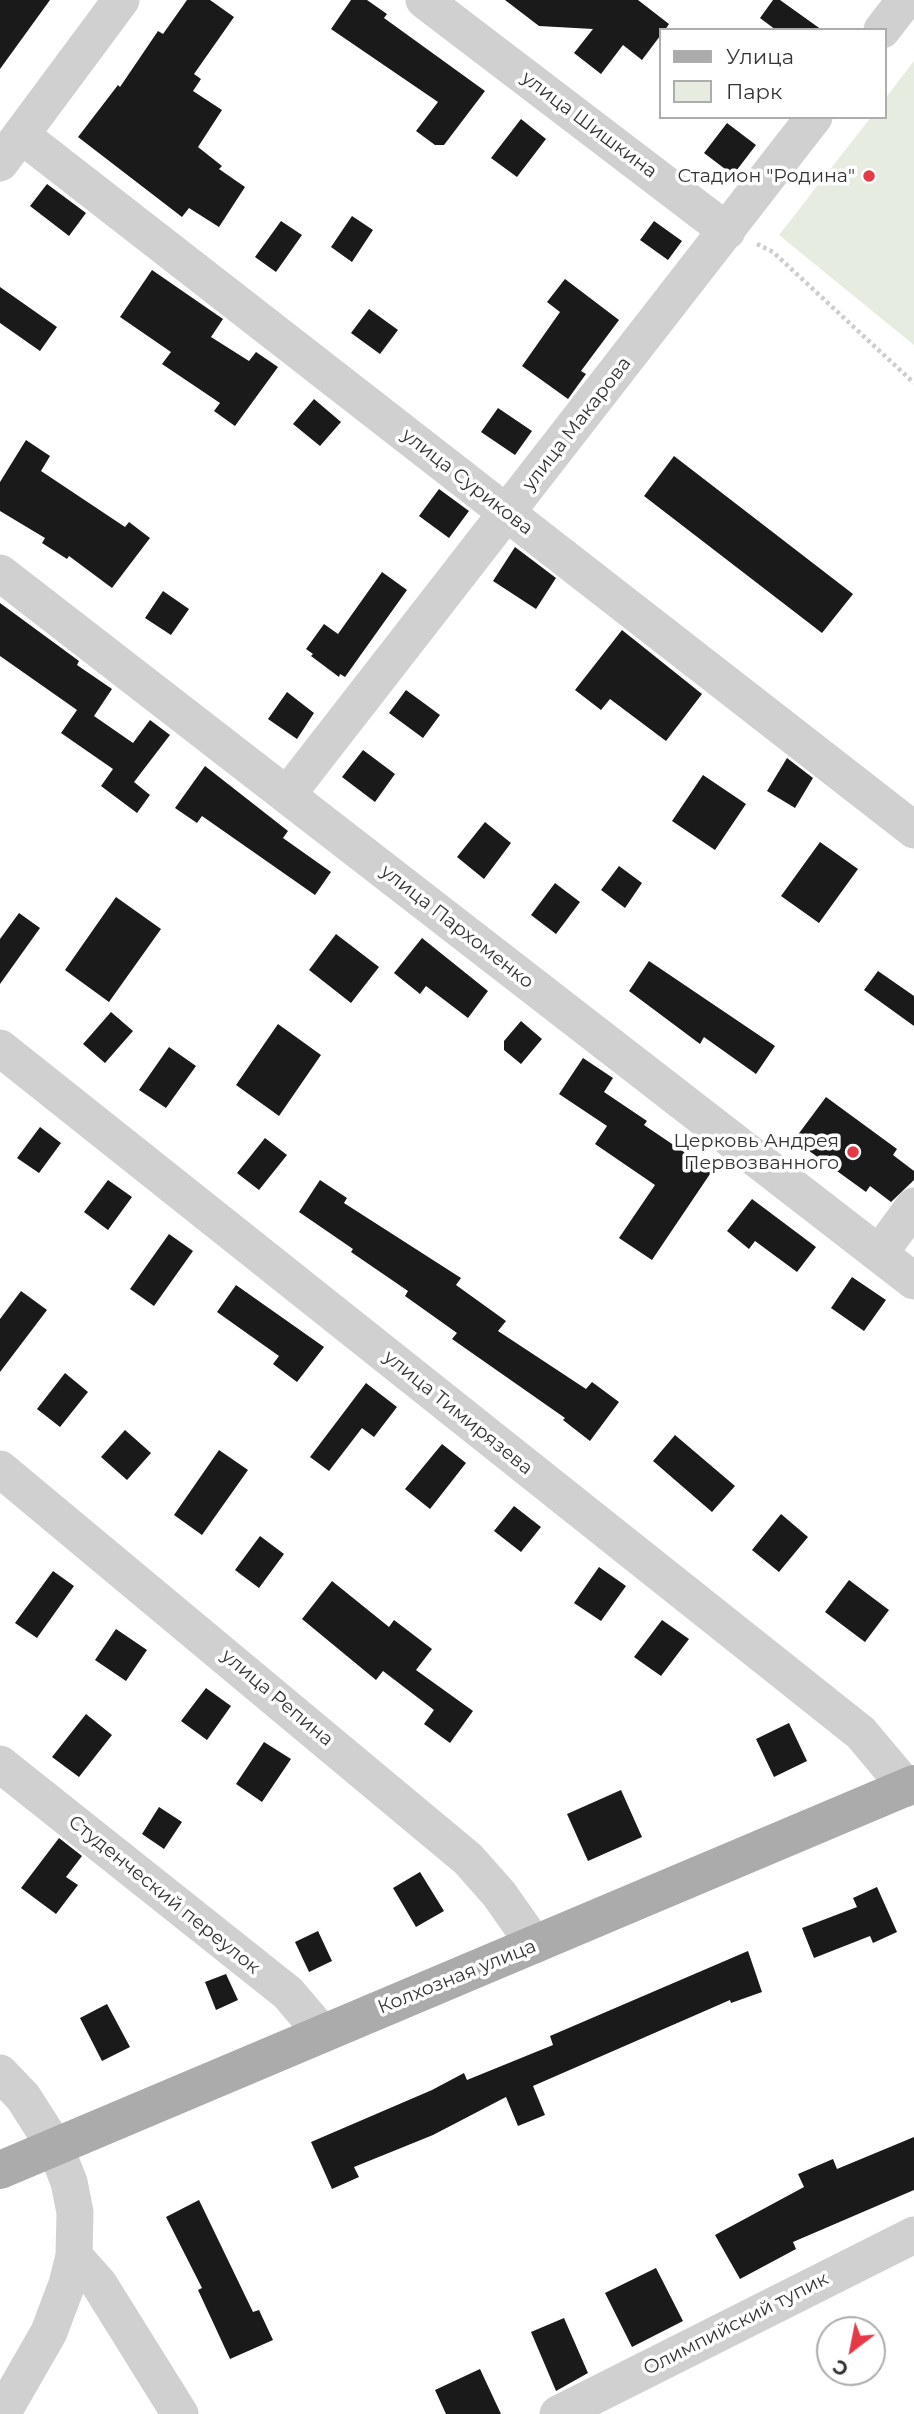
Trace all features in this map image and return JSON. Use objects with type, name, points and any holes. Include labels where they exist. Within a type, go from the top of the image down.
[{"type":"main road","name":"Колхозная улица","points":[[0,2170],[910,1786]]},
{"type":"street","points":[[10,149],[121,0]]},
{"type":"street","name":"улица Шишкина","points":[[424,0],[727,231]]},
{"type":"street","points":[[884,28],[905,0]]},
{"type":"street","name":"улица Макарова","points":[[287,795],[812,119]]},
{"type":"street","name":"улица Сурикова","points":[[10,149],[507,513],[914,830]]},
{"type":"street","name":"улица Пархоменко","points":[[0,573],[914,1281]]},
{"type":"street","name":"улица Тимирязева","points":[[0,1048],[860,1733],[910,1786]]},
{"type":"street","points":[[878,1254],[914,1206]]},
{"type":"street","name":"улица Репина","points":[[0,1469],[468,1859],[499,1894],[535,1945]]},
{"type":"street","name":"Студенческий переулок","points":[[0,1764],[288,1993],[322,2033]]},
{"type":"street","points":[[0,2073],[23,2097],[55,2147],[69,2182],[75,2212],[75,2256],[49,2332],[2,2414]]},
{"type":"street","name":"Олимпийский тупик","points":[[558,2414],[914,2235]]},
{"type":"street","points":[[75,2256],[99,2284],[180,2414]]},
{"type":"path","points":[[727,231],[773,252],[914,383]]},
{"type":"green space","name":"Стадион \"Родина\"","points":[[914,61],[914,345],[779,235],[869,119],[886,119],[886,97]]},
{"type":"building","points":[[0,0],[50,0],[0,69]]},
{"type":"building","points":[[187,0],[210,0],[234,17],[194,74],[201,79],[193,91],[222,110],[198,147],[222,166],[219,169],[245,187],[219,227],[189,208],[182,217],[78,137],[118,85],[120,87],[158,31],[163,34]]},
{"type":"building","points":[[351,0],[367,0],[387,14],[384,18],[485,91],[444,145],[435,145],[416,131],[438,102],[331,29]]},
{"type":"building","points":[[505,0],[638,0],[669,24],[666,28],[659,28],[659,37],[642,60],[623,45],[601,74],[574,53],[593,29],[539,26]]},
{"type":"building","points":[[773,0],[780,0],[819,28],[773,28],[760,18]]},
{"type":"building","points":[[521,119],[546,139],[517,177],[491,158]]},
{"type":"building","points":[[727,123],[756,145],[733,175],[704,153]]},
{"type":"building","points":[[47,184],[86,213],[69,236],[30,206]]},
{"type":"building","points":[[352,216],[373,230],[352,262],[331,247]]},
{"type":"building","points":[[281,221],[302,235],[276,272],[255,257]]},
{"type":"building","points":[[654,221],[682,241],[668,260],[640,240]]},
{"type":"building","points":[[152,270],[223,319],[211,337],[249,361],[256,352],[278,367],[235,426],[214,411],[220,403],[162,364],[171,352],[120,317]]},
{"type":"building","points":[[565,279],[619,320],[581,371],[586,374],[568,399],[522,366],[560,312],[547,302]]},
{"type":"building","points":[[0,287],[57,327],[40,351],[0,323]]},
{"type":"building","points":[[369,309],[398,330],[380,354],[351,333]]},
{"type":"building","points":[[314,399],[341,422],[320,446],[293,424]]},
{"type":"building","points":[[498,408],[532,431],[515,455],[481,432]]},
{"type":"building","points":[[26,440],[50,456],[41,471],[125,527],[129,522],[150,538],[112,588],[69,556],[67,559],[42,543],[45,538],[0,511],[0,482]]},
{"type":"building","points":[[674,456],[853,594],[822,633],[644,496]]},
{"type":"building","points":[[439,489],[469,511],[449,538],[419,516]]},
{"type":"building","points":[[515,547],[556,578],[536,609],[493,581]]},
{"type":"building","points":[[382,572],[407,590],[345,677],[340,674],[339,677],[311,656],[313,654],[306,649],[324,624],[338,634]]},
{"type":"building","points":[[163,591],[189,609],[171,635],[145,618]]},
{"type":"building","points":[[0,603],[79,661],[77,665],[112,689],[94,716],[133,743],[150,720],[170,735],[134,782],[150,795],[137,813],[101,786],[113,769],[61,733],[77,710],[0,656]]},
{"type":"building","points":[[622,630],[702,694],[666,741],[610,699],[601,710],[575,690]]},
{"type":"building","points":[[406,690],[440,715],[423,738],[389,713]]},
{"type":"building","points":[[287,692],[314,713],[297,739],[268,719]]},
{"type":"building","points":[[363,750],[395,774],[375,802],[342,777]]},
{"type":"building","points":[[787,758],[813,778],[795,808],[767,791]]},
{"type":"building","points":[[205,766],[288,831],[283,838],[331,872],[315,895],[202,816],[197,823],[175,808]]},
{"type":"building","points":[[703,775],[746,804],[715,850],[672,821]]},
{"type":"building","points":[[485,822],[511,843],[484,879],[457,857]]},
{"type":"building","points":[[820,842],[858,869],[819,923],[781,896]]},
{"type":"building","points":[[619,866],[642,883],[625,908],[601,890]]},
{"type":"building","points":[[555,883],[580,902],[556,934],[531,915]]},
{"type":"building","points":[[116,897],[161,929],[109,1002],[65,970]]},
{"type":"building","points":[[19,913],[40,928],[0,984],[0,939]]},
{"type":"building","points":[[336,934],[379,967],[351,1003],[309,970]]},
{"type":"building","points":[[422,938],[488,991],[468,1018],[426,986],[420,994],[394,973]]},
{"type":"building","points":[[649,961],[775,1046],[756,1074],[704,1037],[700,1044],[629,991]]},
{"type":"building","points":[[878,971],[914,996],[914,1026],[864,990]]},
{"type":"building","points":[[111,1012],[133,1031],[105,1063],[83,1044]]},
{"type":"building","points":[[521,1021],[542,1039],[521,1064],[504,1050],[504,1041]]},
{"type":"building","points":[[278,1024],[321,1055],[279,1116],[236,1085]]},
{"type":"building","points":[[169,1047],[196,1066],[166,1108],[139,1090]]},
{"type":"building","points":[[583,1058],[613,1078],[604,1092],[647,1121],[644,1125],[712,1171],[652,1260],[619,1238],[655,1185],[595,1144],[607,1126],[559,1094]]},
{"type":"building","name":"Церковь Андрея Первозванного","points":[[826,1097],[897,1149],[893,1155],[914,1171],[914,1180],[891,1202],[870,1186],[866,1192],[794,1140]]},
{"type":"building","points":[[40,1127],[61,1143],[39,1173],[17,1158]]},
{"type":"building","points":[[265,1138],[287,1155],[259,1190],[237,1173]]},
{"type":"building","points":[[108,1180],[132,1197],[108,1230],[84,1212]]},
{"type":"building","points":[[320,1180],[347,1198],[344,1203],[461,1278],[456,1285],[506,1321],[498,1331],[586,1389],[592,1382],[619,1402],[590,1441],[563,1420],[565,1418],[452,1339],[457,1333],[405,1296],[408,1291],[299,1212]]},
{"type":"building","points":[[752,1199],[816,1247],[797,1272],[755,1241],[749,1249],[727,1231]]},
{"type":"building","points":[[169,1234],[193,1251],[154,1306],[130,1289]]},
{"type":"building","points":[[852,1277],[886,1300],[864,1331],[831,1308]]},
{"type":"building","points":[[236,1285],[324,1347],[297,1382],[273,1364],[279,1356],[217,1312]]},
{"type":"building","points":[[21,1291],[47,1310],[0,1372],[0,1319]]},
{"type":"building","points":[[65,1373],[88,1392],[60,1427],[37,1409]]},
{"type":"building","points":[[366,1383],[397,1407],[374,1437],[362,1428],[329,1471],[310,1457]]},
{"type":"building","points":[[125,1430],[151,1453],[127,1480],[101,1457]]},
{"type":"building","points":[[675,1435],[735,1486],[712,1512],[653,1461]]},
{"type":"building","points":[[442,1444],[466,1463],[430,1509],[405,1489]]},
{"type":"building","points":[[219,1450],[248,1470],[202,1535],[174,1515]]},
{"type":"building","points":[[514,1506],[541,1527],[521,1552],[494,1531]]},
{"type":"building","points":[[781,1514],[808,1537],[779,1572],[752,1550]]},
{"type":"building","points":[[260,1536],[284,1554],[259,1588],[235,1570]]},
{"type":"building","points":[[599,1567],[626,1586],[601,1621],[574,1603]]},
{"type":"building","points":[[53,1571],[74,1586],[37,1638],[15,1623]]},
{"type":"building","points":[[849,1580],[889,1610],[865,1642],[825,1612]]},
{"type":"building","points":[[332,1581],[389,1627],[394,1620],[432,1649],[416,1670],[473,1711],[450,1743],[424,1724],[434,1710],[383,1671],[376,1680],[302,1619]]},
{"type":"building","points":[[662,1620],[689,1639],[661,1676],[634,1657]]},
{"type":"building","points":[[116,1629],[147,1650],[126,1681],[95,1660]]},
{"type":"building","points":[[206,1688],[231,1706],[207,1740],[181,1721]]},
{"type":"building","points":[[86,1714],[112,1735],[79,1777],[52,1757]]},
{"type":"building","points":[[789,1723],[807,1761],[774,1777],[756,1739]]},
{"type":"building","points":[[264,1742],[291,1759],[262,1802],[236,1784]]},
{"type":"building","points":[[621,1790],[642,1837],[588,1861],[567,1814]]},
{"type":"building","points":[[159,1807],[182,1822],[164,1849],[142,1834]]},
{"type":"building","points":[[59,1838],[82,1856],[66,1877],[78,1885],[56,1914],[21,1888]]},
{"type":"building","points":[[420,1872],[444,1911],[416,1927],[393,1888]]},
{"type":"building","points":[[877,1887],[897,1932],[873,1943],[870,1936],[814,1958],[802,1928],[857,1907],[853,1898]]},
{"type":"building","points":[[318,1931],[332,1961],[309,1972],[295,1942]]},
{"type":"building","points":[[748,1951],[762,1992],[731,2003],[730,2000],[533,2086],[545,2115],[518,2126],[506,2097],[433,2135],[354,2167],[359,2177],[332,2189],[311,2142],[432,2090],[464,2073],[467,2080],[553,2045],[550,2036]]},
{"type":"building","points":[[226,1974],[238,2000],[216,2010],[205,1982]]},
{"type":"building","points":[[107,2004],[130,2047],[102,2061],[80,2018]]},
{"type":"building","points":[[914,2137],[914,2190],[793,2242],[796,2249],[740,2279],[715,2235],[804,2187],[798,2174],[833,2159],[837,2169]]},
{"type":"building","points":[[199,2200],[253,2312],[259,2310],[273,2340],[230,2359],[198,2290],[202,2288],[166,2217]]},
{"type":"building","points":[[656,2268],[683,2321],[632,2347],[605,2293]]},
{"type":"building","points":[[564,2318],[588,2373],[556,2391],[531,2332]]},
{"type":"building","points":[[480,2369],[501,2414],[446,2414],[435,2390]]},
{"type":"place","name":"Стадион \"Родина\"","points":[[869,176]]},
{"type":"place","name":"Церковь Андрея Первозванного","points":[[853,1152]]}]
